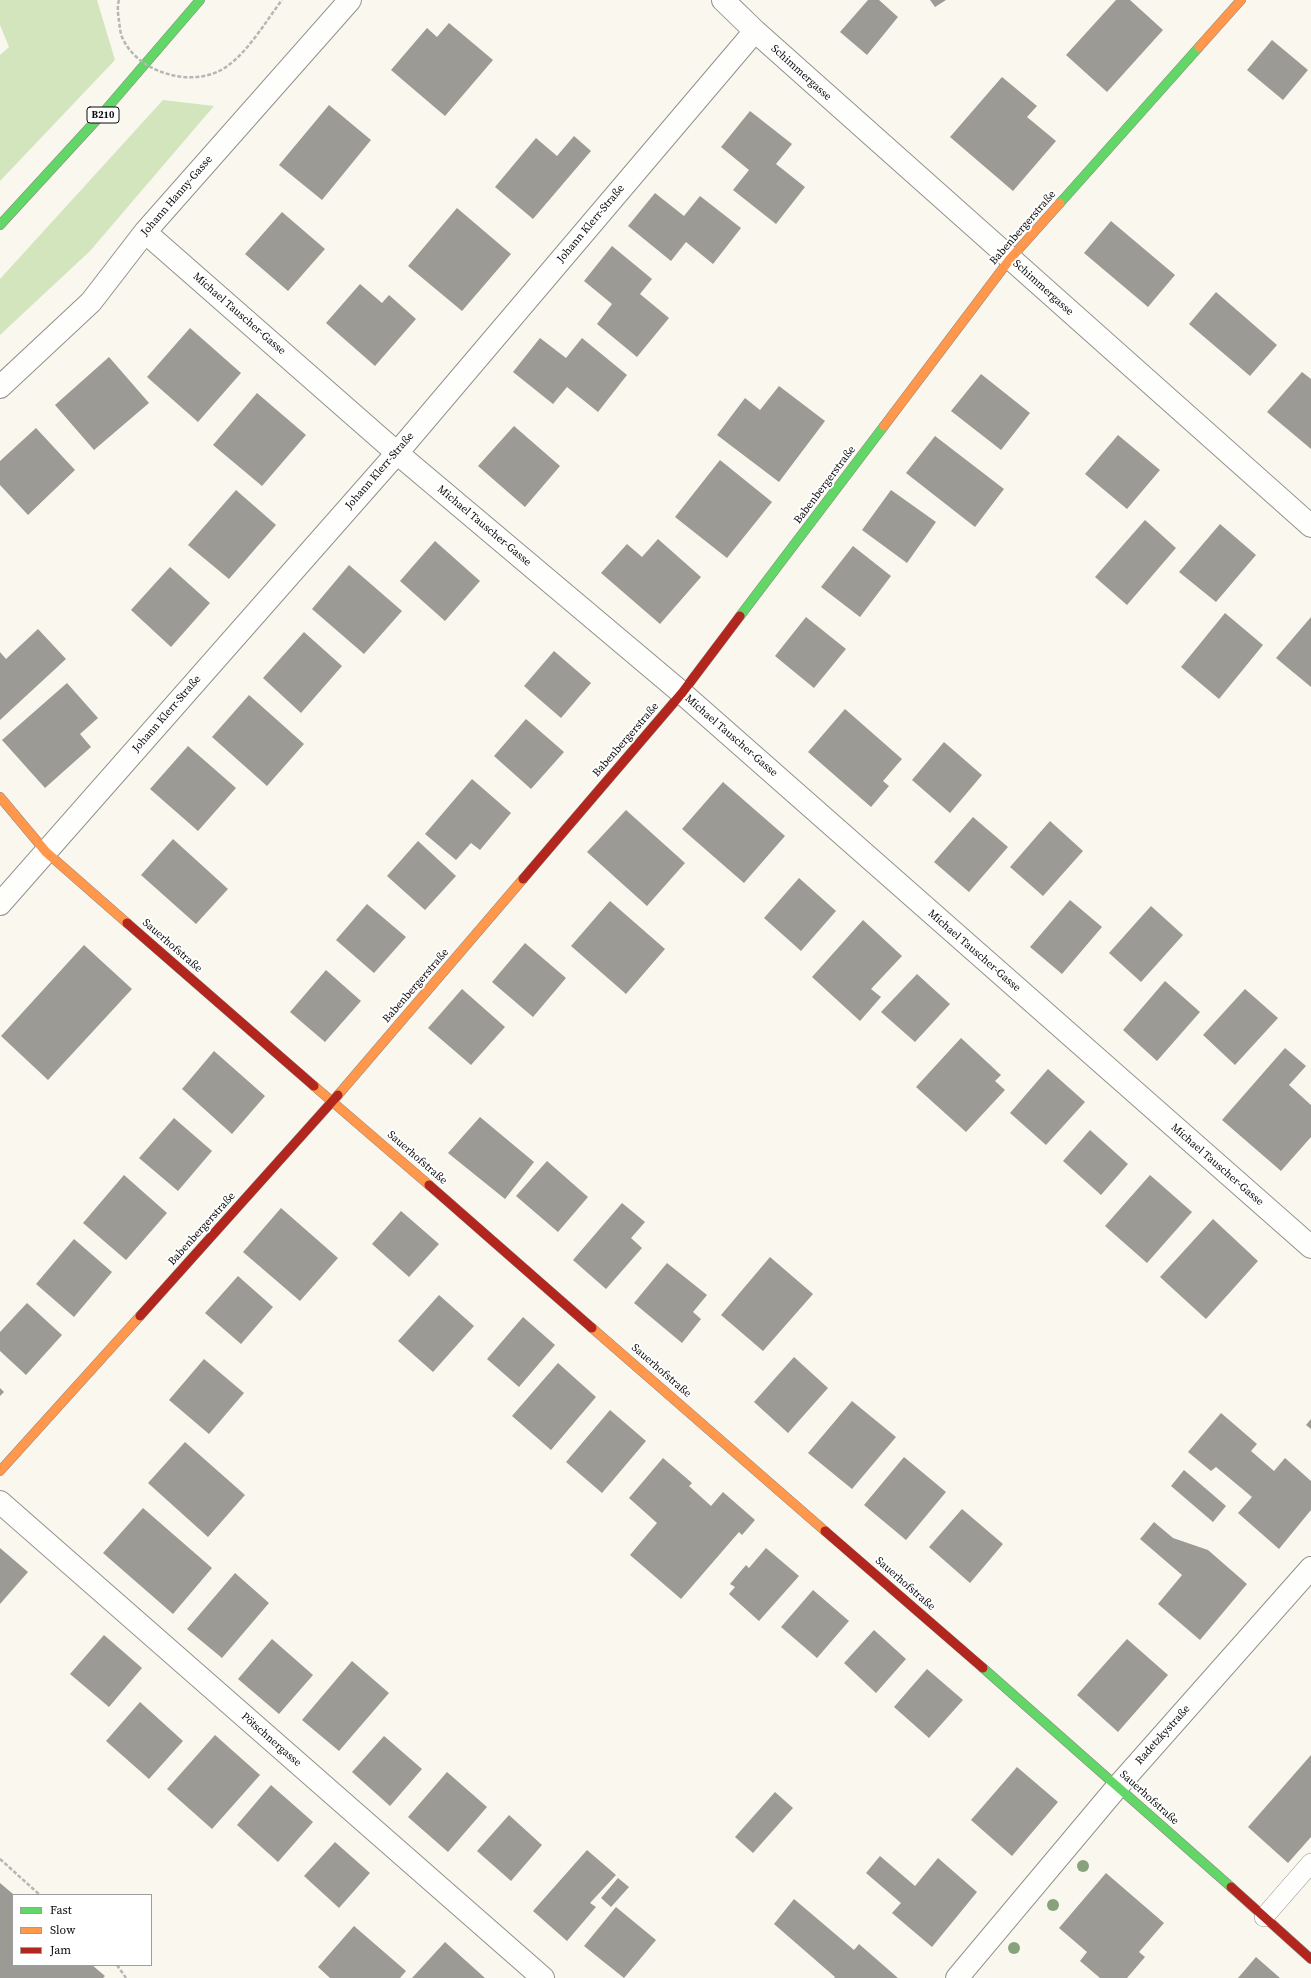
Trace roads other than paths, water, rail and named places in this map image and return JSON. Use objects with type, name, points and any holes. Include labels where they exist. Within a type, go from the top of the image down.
[{"type":"street","name":"B210","points":[[0,225],[61,161],[128,87],[200,0]]},
{"type":"street","name":"Johann Hanny-Gasse","points":[[0,387],[91,302],[145,232],[350,0]]},
{"type":"street","name":"Schimmergasse","points":[[723,0],[754,31],[1311,526]]},
{"type":"street","name":"Babenbergerstraße","points":[[0,1471],[333,1101],[682,693],[1010,259],[1241,0]]},
{"type":"street","name":"Johann Klerr-Straße","points":[[0,904],[396,453],[754,31]]},
{"type":"street","name":"Michael Tauscher-Gasse","points":[[145,232],[396,453],[682,693],[1311,1247]]},
{"type":"street","name":"Sauerhofstraße","points":[[0,797],[46,852],[1118,1786],[1311,1958]]},
{"type":"street","name":"Pötschnergasse","points":[[0,1502],[543,1978]]},
{"type":"street","name":"Radetzkystraße","points":[[956,1978],[1118,1786],[1311,1568]]},
{"type":"lane","points":[[1264,1917],[1311,1863]]}]
